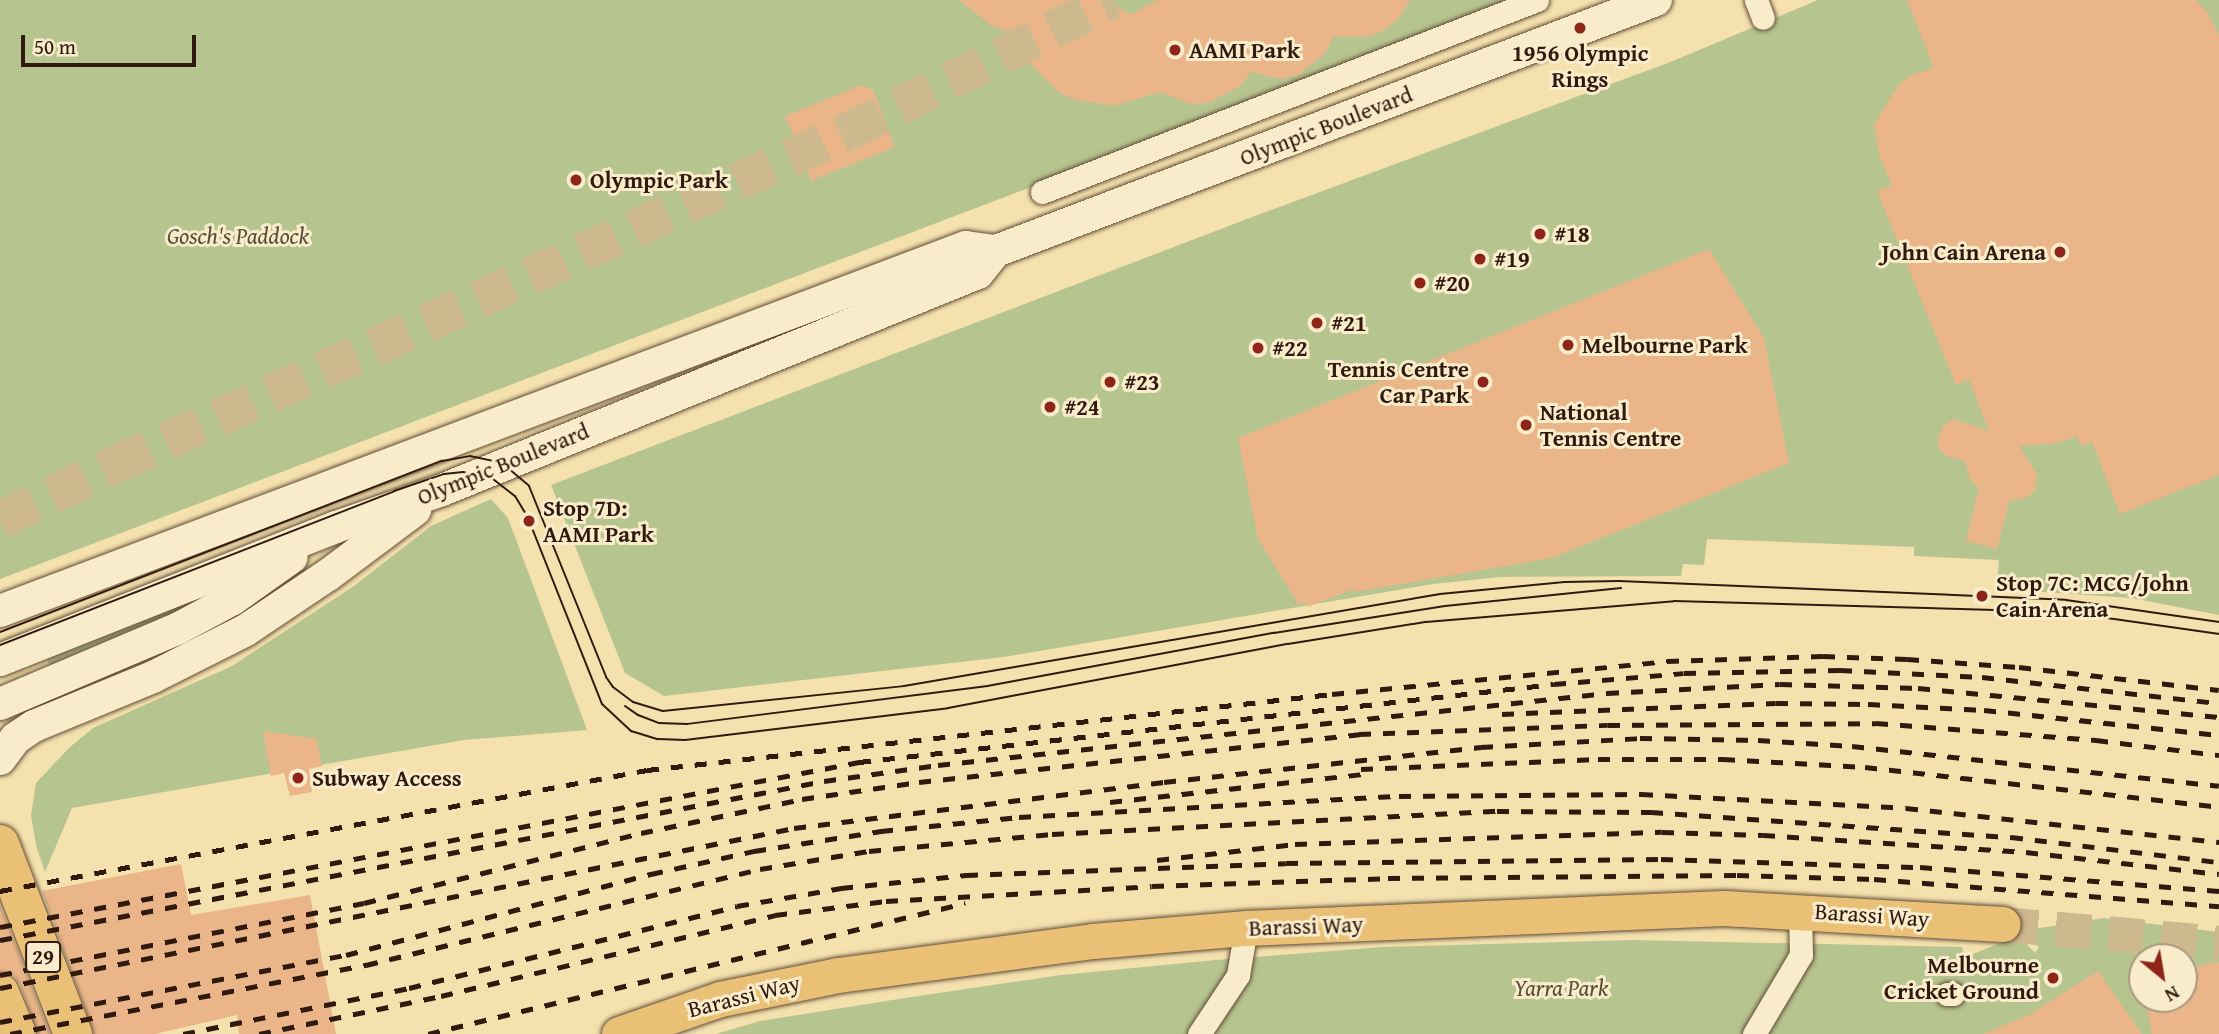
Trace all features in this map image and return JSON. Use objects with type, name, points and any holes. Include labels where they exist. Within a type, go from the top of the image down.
[{"type":"highway","name":"29","points":[[0,844],[73,1034]]},
{"type":"highway","name":"29","points":[[0,993],[17,1034]]},
{"type":"main road","name":"Olympic Boulevard","points":[[0,611],[967,247],[996,251],[1657,0]]},
{"type":"main road","name":"Olympic Boulevard","points":[[0,660],[336,527],[442,490],[978,273],[996,251]]},
{"type":"main road","points":[[0,704],[179,628],[233,599],[452,442]]},
{"type":"main road","points":[[0,759],[16,738],[34,726],[131,687],[210,649],[268,616],[442,490]]},
{"type":"main road","points":[[305,495],[326,505],[336,527],[337,547],[328,575]]},
{"type":"main road","name":"Barassi Way","points":[[619,1034],[720,999],[838,975],[1093,941],[1246,928],[1724,908],[2003,924]]},
{"type":"street","points":[[1042,192],[1536,0]]},
{"type":"street","points":[[1754,1034],[1801,955],[1800,911]]},
{"type":"street","points":[[1199,1034],[1238,975],[1246,928]]},
{"type":"green space","name":"Gosch's Paddock","points":[[0,0],[1523,0],[0,579]]},
{"type":"green space","name":"Melbourne Park","points":[[1818,0],[2219,0],[2219,615],[2131,598],[1997,589],[1999,560],[1914,556],[1914,547],[1707,539],[1704,565],[1683,564],[1681,576],[1500,577],[1433,584],[1004,657],[664,696],[625,673],[551,485],[1247,219],[1673,61]]},
{"type":"green space","points":[[491,499],[508,518],[587,730],[464,740],[72,808],[45,872],[36,845],[31,815],[36,783],[70,747],[93,728],[232,666],[354,586],[431,526]]},
{"type":"green space","points":[[189,600],[192,606],[51,669],[45,654]]},
{"type":"green space","name":"Yarra Park","points":[[2104,918],[2219,932],[2219,1034],[716,1034],[760,1021],[1061,975],[1384,947],[1633,940],[1962,947],[1965,957],[2019,936],[2035,953],[2039,947],[2020,931]]},
{"type":"building","name":"AAMI Park","points":[[959,0],[1100,0],[1132,14],[1158,0],[1410,0],[1398,19],[1386,29],[1368,37],[1334,36],[1325,53],[1299,75],[1281,79],[1251,72],[1239,87],[1208,103],[1191,104],[1160,92],[1114,106],[1072,99],[1056,90],[1029,62],[1018,36],[992,26]]},
{"type":"building","name":"John Cain Arena","points":[[1907,0],[2196,0],[2208,13],[2219,35],[2219,475],[2120,514],[2092,442],[2081,446],[2077,436],[2058,443],[2019,446],[2037,474],[2035,491],[2026,498],[2009,501],[1997,549],[1966,541],[1979,488],[1970,479],[1965,461],[1946,456],[1939,449],[1937,440],[1944,425],[1954,419],[1989,431],[1969,379],[1956,385],[1877,191],[1892,185],[1879,155],[1874,125],[1899,84],[1914,74],[1934,68]]},
{"type":"building","points":[[862,85],[873,90],[895,147],[811,181],[785,116]]},
{"type":"building","name":"Tennis Centre Car Park","points":[[1709,249],[1764,338],[1789,463],[1552,558],[1354,592],[1353,589],[1308,607],[1306,602],[1299,605],[1258,539],[1238,438]]},
{"type":"building","points":[[263,731],[317,739],[322,766],[309,769],[312,792],[290,796],[284,773],[271,776]]},
{"type":"building","points":[[181,864],[191,915],[310,895],[336,1034],[239,1034],[237,1015],[155,1034],[94,1034],[42,891]]},
{"type":"building","points":[[0,905],[50,1034],[38,1034],[20,984],[13,975],[0,972]]},
{"type":"building","points":[[2219,962],[2219,1034],[2152,1034],[2148,1013],[2198,1013],[2198,966]]},
{"type":"building","points":[[2098,971],[2142,1034],[1983,1034],[2029,1015]]},
{"type":"tunnel","points":[[0,520],[114,465],[847,132],[1113,0]]},
{"type":"tunnel","points":[[2003,924],[2219,943]]},
{"type":"tram line","points":[[0,632],[442,461],[470,456],[502,463],[529,486],[606,677],[613,687],[633,702],[663,711],[904,686],[1440,594],[1564,582],[1619,581],[2066,600],[2219,622]]},
{"type":"tram line","points":[[0,645],[394,491],[444,474],[463,472],[493,479],[515,496],[528,518],[602,704],[631,731],[658,739],[685,740],[948,708],[1288,644],[1426,622],[1674,601],[2065,612],[2219,634]]},
{"type":"tram line","points":[[625,706],[638,715],[659,723],[687,724],[987,686],[1274,633],[1445,606],[1621,588]]},
{"type":"railway","points":[[0,891],[647,770],[1332,694],[1667,661],[1823,656],[1907,659],[2019,667],[2219,690]]},
{"type":"railway","points":[[0,927],[859,762],[1554,684],[1684,673],[1840,670],[1982,677],[2219,703]]},
{"type":"railway","points":[[0,940],[824,781],[938,765],[1607,693],[1780,684],[1918,688],[2219,717]]},
{"type":"railway","points":[[1502,714],[1776,703],[1868,704],[1984,710],[2219,735]]},
{"type":"railway","points":[[0,975],[364,903],[641,833],[802,799],[919,782],[1359,734],[1608,725],[1876,723],[2096,740],[2219,755]]},
{"type":"railway","points":[[0,988],[794,828],[1164,782],[1481,747],[1640,738],[1758,740],[1852,746],[2219,786]]},
{"type":"railway","points":[[1361,769],[1598,759],[1723,759],[1865,767],[2219,807]]},
{"type":"railway","points":[[1110,802],[1371,773]]},
{"type":"railway","points":[[0,1022],[346,955],[651,874],[754,851],[881,831],[1019,817],[1399,796],[1641,794],[1906,808],[2219,842]]},
{"type":"railway","points":[[10,1034],[366,965],[760,869],[869,851],[1052,834],[1497,811],[1651,812],[2011,837],[2219,862]]},
{"type":"railway","points":[[1157,860],[1295,844],[1662,832],[1763,835],[2026,852],[2219,874]]},
{"type":"railway","points":[[183,1034],[409,988],[737,906],[841,888],[966,875],[1286,863],[1661,859],[1920,867],[2219,891]]},
{"type":"railway","points":[[259,1034],[441,996],[775,915],[886,901],[1152,886],[1388,878],[1737,875],[1874,879],[2219,906]]},
{"type":"railway","points":[[428,1034],[965,903]]},
{"type":"place","name":"1956 Olympic Rings","points":[[1580,28]]},
{"type":"place","name":"AAMI Park","points":[[1175,50]]},
{"type":"place","name":"Olympic Park","points":[[576,180]]},
{"type":"place","name":"#18","points":[[1540,234]]},
{"type":"place","name":"John Cain Arena","points":[[2060,252]]},
{"type":"place","name":"#19","points":[[1480,259]]},
{"type":"place","name":"#20","points":[[1420,283]]},
{"type":"place","name":"#21","points":[[1317,323]]},
{"type":"place","name":"Melbourne Park","points":[[1568,345]]},
{"type":"place","name":"#22","points":[[1258,348]]},
{"type":"place","name":"#23","points":[[1110,382]]},
{"type":"place","name":"Tennis Centre Car Park","points":[[1483,382]]},
{"type":"place","name":"#24","points":[[1050,407]]},
{"type":"place","name":"National Tennis Centre","points":[[1526,425]]},
{"type":"place","name":"Stop 7D: AAMI Park","points":[[529,521]]},
{"type":"place","name":"Stop 7C: MCG/John Cain Arena","points":[[1982,596]]},
{"type":"place","name":"Subway Access","points":[[298,778]]},
{"type":"place","name":"Melbourne Cricket Ground","points":[[2053,978]]}]
